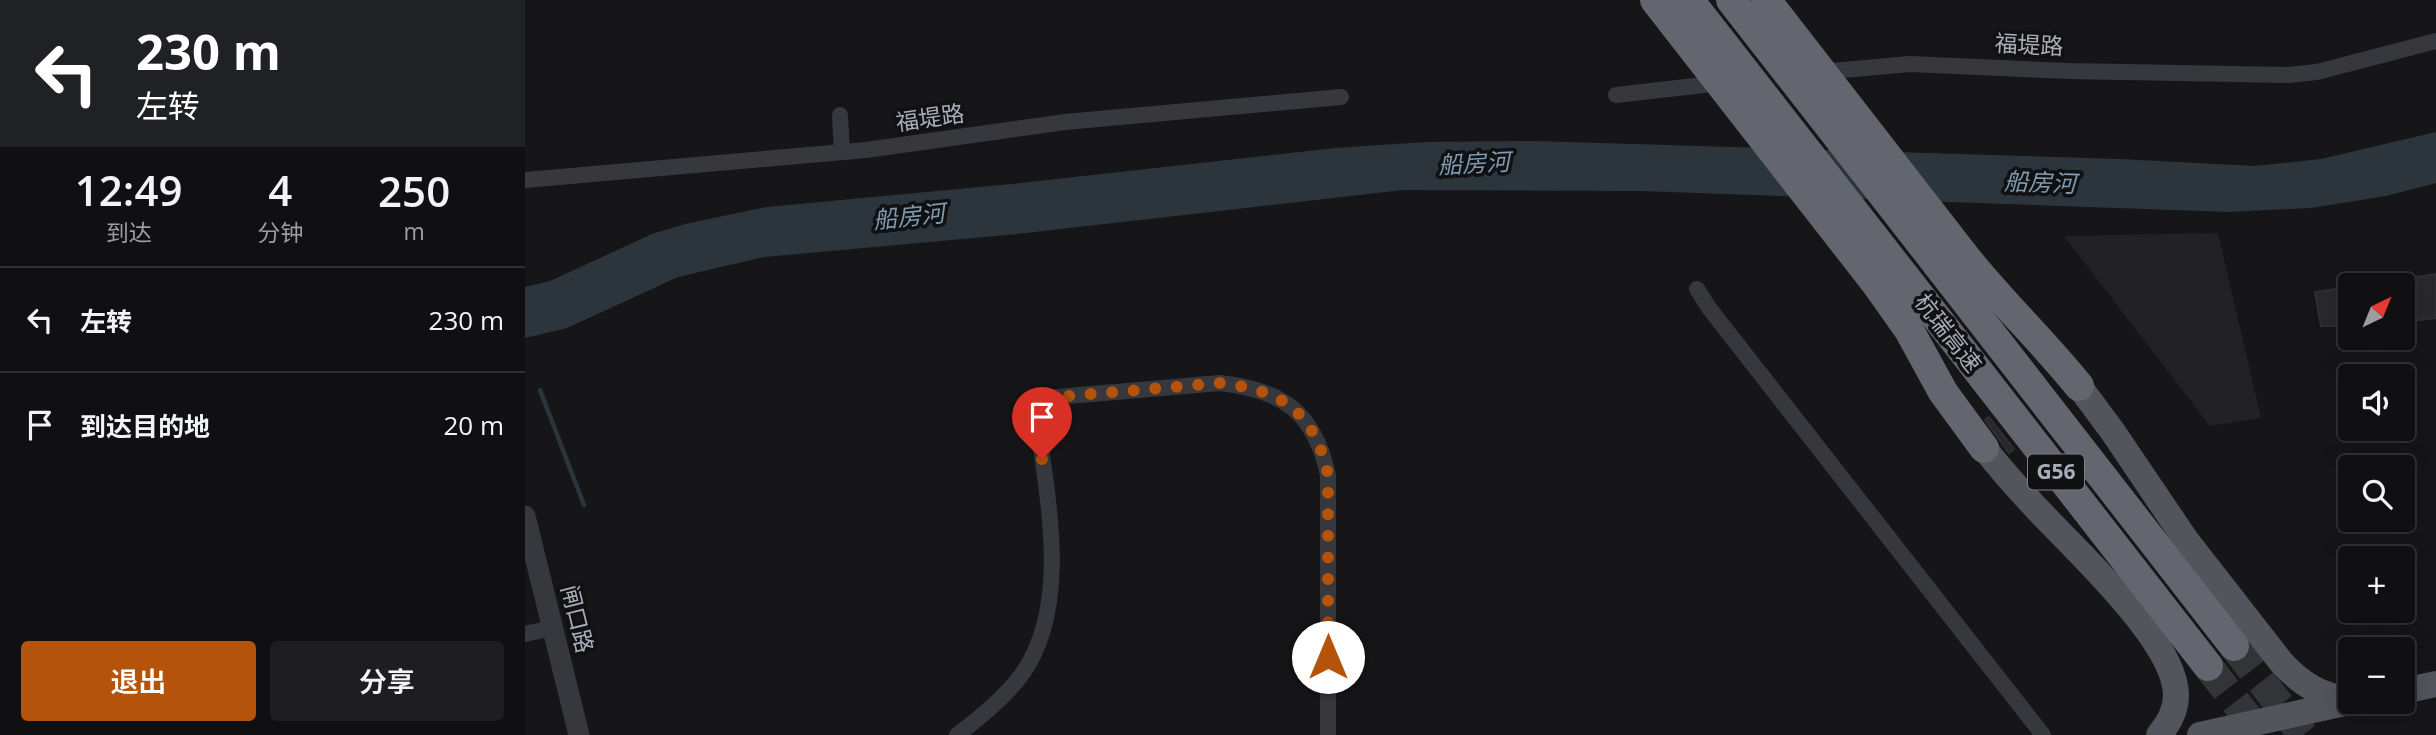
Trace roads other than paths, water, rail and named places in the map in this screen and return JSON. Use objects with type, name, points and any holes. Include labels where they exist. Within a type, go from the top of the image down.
[{"type":"highway","points":[[1655,0],[1891,282],[1909,330],[1943,392],[1984,448]]},
{"type":"highway","name":"杭瑞高速","points":[[1689,0],[1891,282],[2207,666]]},
{"type":"highway","name":"杭瑞高速","points":[[1731,0],[1950,259],[2234,646]]},
{"type":"highway","points":[[1766,0],[1950,259],[1998,297],[2051,351],[2079,386]]},
{"type":"main road","points":[[2079,386],[2186,540],[2281,662],[2295,677],[2315,690],[2338,697]]},
{"type":"main road","points":[[1984,448],[2024,495],[2102,577],[2162,654],[2173,678],[2176,697],[2172,717],[2159,735]]},
{"type":"main road","points":[[2415,688],[2436,684]]},
{"type":"main road","points":[[2200,735],[2338,703]]},
{"type":"street","name":"福堤路","points":[[1616,95],[1910,64],[2068,71],[2288,75],[2317,72],[2436,41]]},
{"type":"street","name":"福堤路","points":[[525,180],[842,152],[1065,122],[1341,97]]},
{"type":"street","points":[[840,115],[842,152]]},
{"type":"street","points":[[1696,289],[2043,735]]},
{"type":"street","points":[[957,735],[987,712],[1020,676],[1037,646],[1047,615],[1051,580],[1051,531],[1036,412],[1040,405],[1057,397],[1220,383],[1245,386],[1273,394],[1292,407],[1311,428],[1322,449],[1328,475],[1328,735]]},
{"type":"street","name":"闸口路","points":[[525,516],[579,735]]},
{"type":"street","points":[[525,634],[552,628]]},
{"type":"water","name":"船房河","points":[[2436,132],[2436,183],[2386,196],[2311,208],[2228,212],[1641,191],[1403,190],[1017,234],[764,257],[678,277],[567,328],[525,338],[525,287],[550,281],[652,234],[685,224],[767,207],[1011,184],[1335,148],[1426,142],[1535,141],[2121,159],[2254,166],[2321,159]]},
{"type":"waterway","points":[[540,390],[584,505]]},
{"type":"tunnel","points":[[2234,646],[2303,735]]},
{"type":"tunnel","points":[[2208,666],[2261,735]]}]
